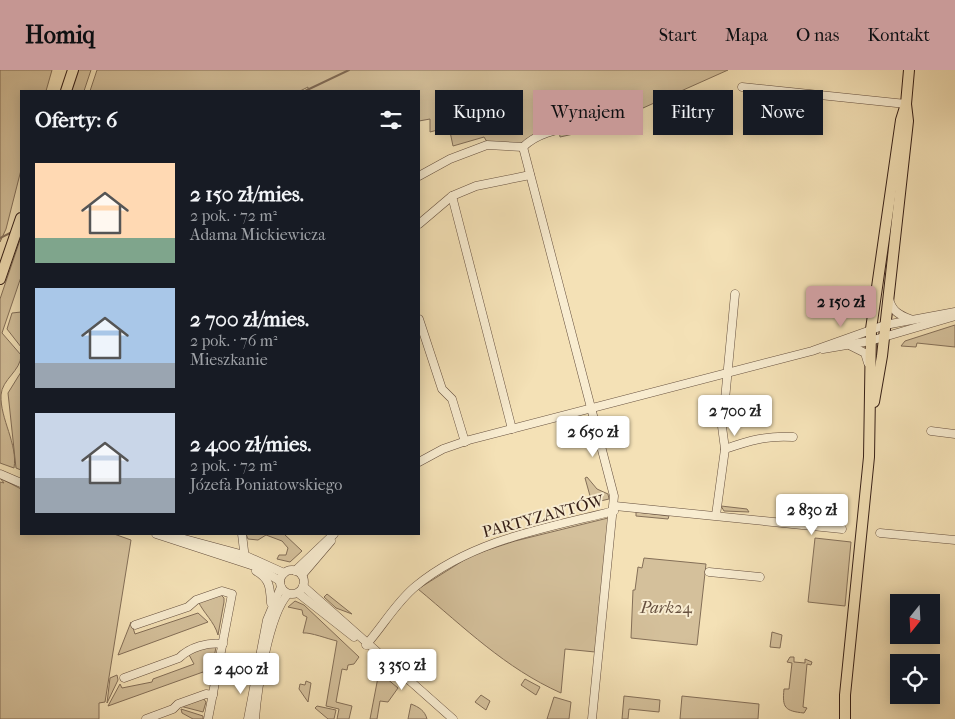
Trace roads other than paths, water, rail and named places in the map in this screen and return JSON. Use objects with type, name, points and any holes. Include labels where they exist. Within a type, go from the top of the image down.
[{"type":"main road","points":[[66,90],[73,70]]},
{"type":"main road","points":[[845,719],[845,695],[868,466],[871,330],[910,70]]},
{"type":"main road","points":[[870,425],[884,338],[908,121],[906,104]]},
{"type":"main road","points":[[0,279],[20,221]]},
{"type":"main road","points":[[839,719],[845,695]]},
{"type":"street","points":[[742,87],[906,104]]},
{"type":"street","points":[[420,175],[450,158],[487,145],[523,147],[532,138],[541,135]]},
{"type":"street","points":[[523,147],[614,492],[615,508],[592,719]]},
{"type":"street","points":[[420,223],[452,196],[476,186],[530,175]]},
{"type":"street","points":[[452,196],[512,429]]},
{"type":"street","points":[[716,515],[725,449],[721,419],[724,410],[735,294]]},
{"type":"street","points":[[888,294],[892,308],[897,313],[912,319]]},
{"type":"street","points":[[821,349],[884,338],[955,314]]},
{"type":"street","points":[[420,461],[443,449],[465,442],[821,349],[885,325],[912,319],[955,314]]},
{"type":"street","points":[[420,322],[442,389],[452,399],[465,442]]},
{"type":"street","points":[[849,345],[865,353],[869,364]]},
{"type":"street","points":[[931,431],[955,434]]},
{"type":"street","points":[[725,449],[759,438],[775,436],[793,437]]},
{"type":"street","points":[[0,474],[20,483]]},
{"type":"street","name":"PARTYZANTÓW","points":[[366,645],[414,587],[448,563],[479,548],[514,536],[615,508],[716,515],[842,528]]},
{"type":"street","points":[[880,533],[955,540]]},
{"type":"street","points":[[159,535],[264,570],[281,581]]},
{"type":"street","points":[[170,535],[244,555],[281,581],[288,594]]},
{"type":"street","points":[[242,535],[247,564],[268,581],[271,590],[271,606]]},
{"type":"street","points":[[248,719],[260,650],[271,606],[281,581],[298,573],[334,535]]},
{"type":"street","points":[[709,572],[760,577]]},
{"type":"street","points":[[298,573],[301,589],[452,719]]},
{"type":"street","points":[[255,719],[261,676],[274,618],[281,603],[288,594],[301,589]]},
{"type":"street","points":[[135,625],[188,607],[196,600],[222,591],[229,592],[232,597],[208,719]]},
{"type":"street","points":[[124,678],[179,658],[185,652],[212,642],[223,644]]},
{"type":"street","points":[[146,719],[173,709],[178,704],[206,694],[213,695]]},
{"type":"waterway","points":[[307,90],[349,70]]},
{"type":"waterway","points":[[0,238],[12,232]]},
{"type":"park label","name":"Park24","points":[[666,607]]}]
